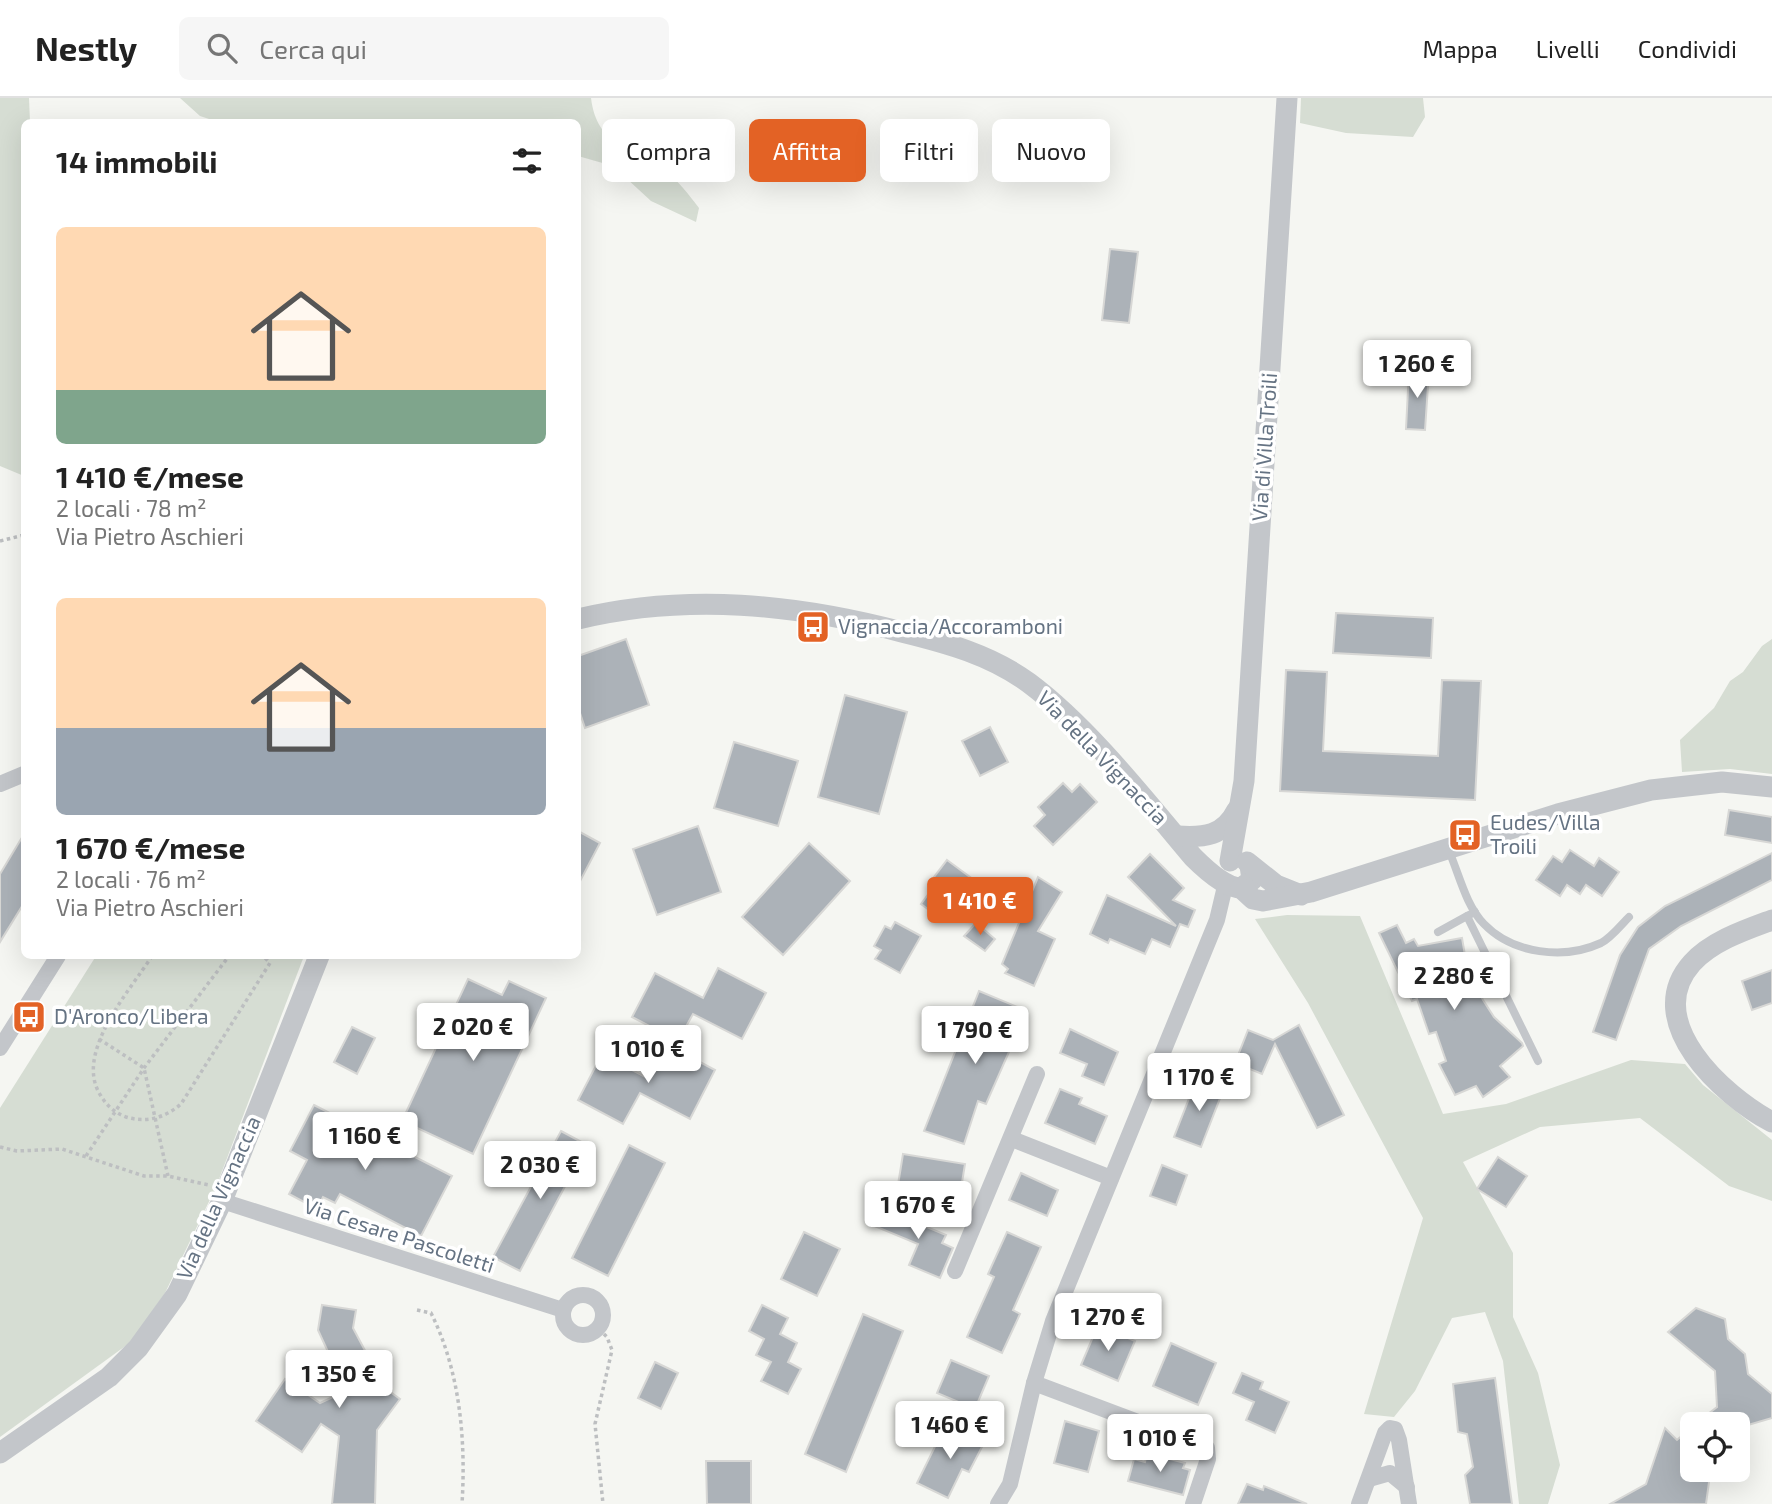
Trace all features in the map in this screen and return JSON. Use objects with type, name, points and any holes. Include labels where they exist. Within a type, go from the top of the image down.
[{"type":"street","name":"Via di Villa Troili","points":[[1236,874],[1287,98]]},
{"type":"street","name":"Via della Vignaccia","points":[[581,618],[622,610],[706,603],[772,606],[852,619],[967,650],[1008,669],[1048,698],[1177,836],[1236,874],[1301,895],[1448,849]]},
{"type":"street","points":[[0,784],[21,775]]},
{"type":"street","points":[[1448,849],[1583,807],[1651,790],[1721,782],[1772,787]]},
{"type":"street","points":[[1177,836],[1202,837],[1223,830],[1231,821],[1243,797]]},
{"type":"street","points":[[998,1504],[1010,1484],[1034,1383],[1056,1313],[1236,874]]},
{"type":"street","points":[[1772,920],[1706,951],[1682,977],[1676,1000],[1680,1028],[1693,1054],[1738,1099],[1772,1122]]},
{"type":"street","points":[[0,1048],[56,959]]},
{"type":"street","name":"Via della Vignaccia","points":[[0,1453],[90,1391],[138,1348],[184,1281],[222,1201],[318,959]]},
{"type":"street","points":[[955,1271],[1037,1074]]},
{"type":"street","points":[[1012,1139],[1111,1178]]},
{"type":"street","name":"Via Cesare Pascoletti","points":[[222,1201],[563,1310]]},
{"type":"street","points":[[576,1296],[595,1299],[603,1310],[598,1329],[587,1335],[573,1333],[564,1323],[563,1310],[576,1296]]},
{"type":"street","points":[[1034,1383],[1207,1448],[1208,1458],[1193,1504]]},
{"type":"street","points":[[1359,1504],[1385,1433],[1392,1428],[1397,1434],[1409,1504]]},
{"type":"street","points":[[1369,1479],[1390,1473],[1407,1487]]},
{"type":"lane","points":[[1448,849],[1471,914],[1538,1061]]},
{"type":"lane","points":[[1471,914],[1501,938],[1525,948],[1551,953],[1580,950],[1603,942],[1629,917]]},
{"type":"lane","points":[[1437,932],[1471,914]]},
{"type":"path","points":[[0,541],[21,536]]},
{"type":"path","points":[[150,959],[100,1039],[93,1057],[94,1078],[103,1099],[115,1111],[137,1119],[155,1119],[174,1110],[187,1095],[270,963],[266,959]]},
{"type":"path","points":[[86,1156],[144,1068],[227,959]]},
{"type":"path","points":[[100,1039],[144,1068],[168,1176]]},
{"type":"path","points":[[0,1147],[16,1151],[62,1149],[144,1176],[168,1176],[216,1187],[222,1201]]},
{"type":"path","points":[[417,1310],[431,1313],[442,1334],[459,1406],[464,1473],[462,1504]]},
{"type":"path","points":[[598,1329],[607,1337],[612,1350],[595,1424],[603,1504]]},
{"type":"shaded area","points":[[0,98],[29,98],[30,119],[21,119],[21,475],[0,466]]},
{"type":"shaded area","points":[[180,98],[591,98],[602,129],[602,163],[581,157],[581,119],[209,119],[200,116]]},
{"type":"shaded area","points":[[1301,98],[1423,98],[1425,117],[1413,137],[1346,133],[1300,123]]},
{"type":"shaded area","points":[[630,182],[678,182],[699,208],[696,222],[651,201]]},
{"type":"shaded area","points":[[1772,639],[1772,774],[1730,769],[1682,772],[1680,740],[1714,708],[1730,681],[1743,672],[1762,646]]},
{"type":"shaded area","points":[[1287,915],[1360,916],[1443,1114],[1506,1104],[1631,1060],[1685,1064],[1703,1085],[1772,1140],[1772,1201],[1729,1186],[1640,1118],[1540,1127],[1463,1162],[1513,1253],[1513,1317],[1538,1373],[1560,1465],[1548,1504],[1519,1504],[1503,1361],[1485,1312],[1452,1318],[1415,1391],[1394,1417],[1364,1414],[1423,1218],[1308,1003],[1255,919]]},
{"type":"shaded area","points":[[94,959],[303,959],[216,1187],[165,1293],[131,1342],[0,1437],[0,1108]]},
{"type":"building","points":[[1110,249],[1138,252],[1129,323],[1102,320]]},
{"type":"building","points":[[1409,370],[1429,371],[1425,430],[1406,429]]},
{"type":"building","points":[[1336,613],[1433,618],[1431,658],[1333,653]]},
{"type":"building","points":[[626,639],[649,705],[585,728],[581,716],[581,655]]},
{"type":"building","points":[[1286,670],[1327,672],[1323,751],[1438,756],[1442,680],[1481,681],[1475,800],[1280,791]]},
{"type":"building","points":[[845,695],[907,712],[879,814],[818,797]]},
{"type":"building","points":[[990,727],[1008,762],[980,776],[962,741]]},
{"type":"building","points":[[734,742],[798,761],[778,826],[714,808]]},
{"type":"building","points":[[1063,783],[1072,792],[1080,784],[1097,802],[1053,845],[1034,826],[1045,815],[1038,807]]},
{"type":"building","points":[[1729,810],[1772,817],[1772,843],[1725,835]]},
{"type":"building","points":[[698,826],[721,892],[657,915],[633,849]]},
{"type":"building","points":[[581,833],[600,843],[581,879]]},
{"type":"building","points":[[21,839],[21,908],[0,942],[0,874]]},
{"type":"building","points":[[809,843],[850,881],[783,955],[742,917]]},
{"type":"building","points":[[1570,850],[1594,866],[1599,858],[1619,872],[1602,896],[1586,885],[1580,894],[1567,885],[1560,896],[1536,880],[1553,856],[1562,862]]},
{"type":"building","points":[[1772,853],[1772,880],[1681,926],[1649,949],[1616,1040],[1593,1032],[1620,955],[1638,927],[1665,906]]},
{"type":"building","points":[[1150,854],[1184,888],[1173,900],[1195,910],[1188,927],[1180,924],[1170,947],[1152,939],[1145,954],[1110,939],[1108,943],[1090,934],[1107,895],[1176,926],[1128,877]]},
{"type":"building","points":[[947,860],[974,880],[963,894],[959,891],[939,917],[921,904],[935,885],[931,881]]},
{"type":"building","points":[[1038,877],[1062,892],[1038,931],[1055,939],[1034,986],[1005,973],[1008,969],[1002,964]]},
{"type":"building","points":[[895,922],[921,936],[900,973],[875,959],[881,950],[874,946],[885,926],[891,929]]},
{"type":"building","points":[[976,923],[995,939],[985,951],[964,936]]},
{"type":"building","points":[[1397,925],[1406,943],[1414,939],[1418,946],[1462,938],[1467,967],[1483,1000],[1494,1017],[1522,1043],[1523,1046],[1500,1066],[1510,1077],[1483,1097],[1476,1086],[1455,1095],[1439,1064],[1446,1061],[1436,1032],[1429,1034],[1417,999],[1412,1001],[1379,933]]},
{"type":"building","points":[[718,968],[766,993],[742,1039],[693,1014],[678,1041],[632,1017],[655,973],[703,998]]},
{"type":"building","points":[[1772,970],[1772,1003],[1752,1010],[1742,981]]},
{"type":"building","points":[[468,979],[502,995],[509,981],[546,998],[473,1154],[402,1121]]},
{"type":"building","points":[[979,991],[1027,1011],[986,1104],[978,1101],[964,1144],[924,1131]]},
{"type":"building","points":[[1299,1025],[1344,1115],[1317,1128],[1275,1044],[1262,1074],[1235,1063],[1248,1030],[1273,1040]]},
{"type":"building","points":[[352,1027],[375,1038],[357,1074],[334,1062]]},
{"type":"building","points":[[1070,1029],[1118,1052],[1104,1085],[1082,1076],[1087,1064],[1060,1053]]},
{"type":"building","points":[[666,1044],[715,1070],[690,1119],[640,1093],[623,1124],[578,1100],[602,1054],[647,1078]]},
{"type":"building","points":[[1197,1078],[1224,1088],[1201,1147],[1174,1137]]},
{"type":"building","points":[[1060,1089],[1082,1098],[1079,1104],[1107,1116],[1095,1144],[1045,1123]]},
{"type":"building","points":[[314,1105],[452,1176],[421,1236],[340,1194],[335,1203],[323,1197],[317,1209],[289,1194],[307,1160],[290,1151]]},
{"type":"building","points":[[561,1131],[587,1145],[520,1271],[493,1257]]},
{"type":"building","points":[[629,1145],[665,1163],[608,1276],[572,1258]]},
{"type":"building","points":[[903,1154],[965,1164],[959,1201],[897,1191]]},
{"type":"building","points":[[1498,1157],[1527,1176],[1506,1207],[1477,1189]]},
{"type":"building","points":[[1162,1165],[1187,1175],[1176,1205],[1150,1196]]},
{"type":"building","points":[[1021,1173],[1058,1190],[1047,1216],[1009,1200]]},
{"type":"building","points":[[879,1207],[946,1235],[942,1243],[953,1248],[940,1278],[909,1265],[918,1244],[872,1225]]},
{"type":"building","points":[[804,1232],[840,1249],[817,1296],[781,1279]]},
{"type":"building","points":[[1007,1232],[1041,1247],[1013,1310],[1020,1314],[1002,1353],[967,1337],[994,1277],[988,1274]]},
{"type":"building","points":[[322,1305],[356,1310],[353,1328],[385,1388],[400,1399],[377,1430],[375,1504],[332,1504],[339,1436],[321,1424],[302,1452],[256,1421],[285,1379],[320,1403],[346,1391],[318,1330]]},
{"type":"building","points":[[762,1305],[788,1318],[780,1334],[797,1343],[788,1362],[801,1369],[788,1394],[761,1381],[771,1362],[756,1355],[764,1339],[749,1331]]},
{"type":"building","points":[[1696,1308],[1725,1319],[1728,1339],[1745,1354],[1748,1374],[1772,1394],[1772,1418],[1750,1424],[1750,1412],[1711,1412],[1717,1407],[1715,1371],[1668,1332]]},
{"type":"building","points":[[863,1314],[903,1331],[846,1472],[805,1454]]},
{"type":"building","points":[[1098,1325],[1135,1341],[1118,1381],[1081,1365]]},
{"type":"building","points":[[1171,1343],[1216,1363],[1198,1405],[1153,1386]]},
{"type":"building","points":[[951,1360],[989,1376],[975,1409],[937,1393]]},
{"type":"building","points":[[655,1362],[678,1373],[661,1409],[638,1398]]},
{"type":"building","points":[[1242,1373],[1263,1382],[1260,1389],[1289,1402],[1275,1433],[1246,1420],[1254,1402],[1233,1393]]},
{"type":"building","points":[[1495,1378],[1512,1504],[1470,1504],[1465,1475],[1473,1467],[1467,1434],[1458,1432],[1453,1384]]},
{"type":"building","points":[[1065,1421],[1099,1431],[1088,1472],[1054,1463]]},
{"type":"building","points":[[946,1424],[984,1443],[969,1472],[962,1469],[948,1498],[917,1483]]},
{"type":"building","points":[[1665,1428],[1677,1440],[1680,1437],[1680,1482],[1709,1482],[1706,1504],[1610,1504],[1646,1484]]},
{"type":"building","points":[[1147,1453],[1185,1463],[1183,1468],[1190,1470],[1183,1495],[1128,1481],[1134,1459],[1145,1462]]},
{"type":"building","points":[[706,1461],[751,1461],[751,1504],[707,1504]]},
{"type":"building","points":[[1247,1484],[1263,1490],[1264,1486],[1307,1504],[1238,1504]]},
{"type":"place","name":"Vignaccia/Accoramboni","points":[[813,627]]},
{"type":"place","name":"Eudes/Villa Troili","points":[[1465,835]]},
{"type":"place","name":"D'Aronco/Libera","points":[[29,1017]]}]
